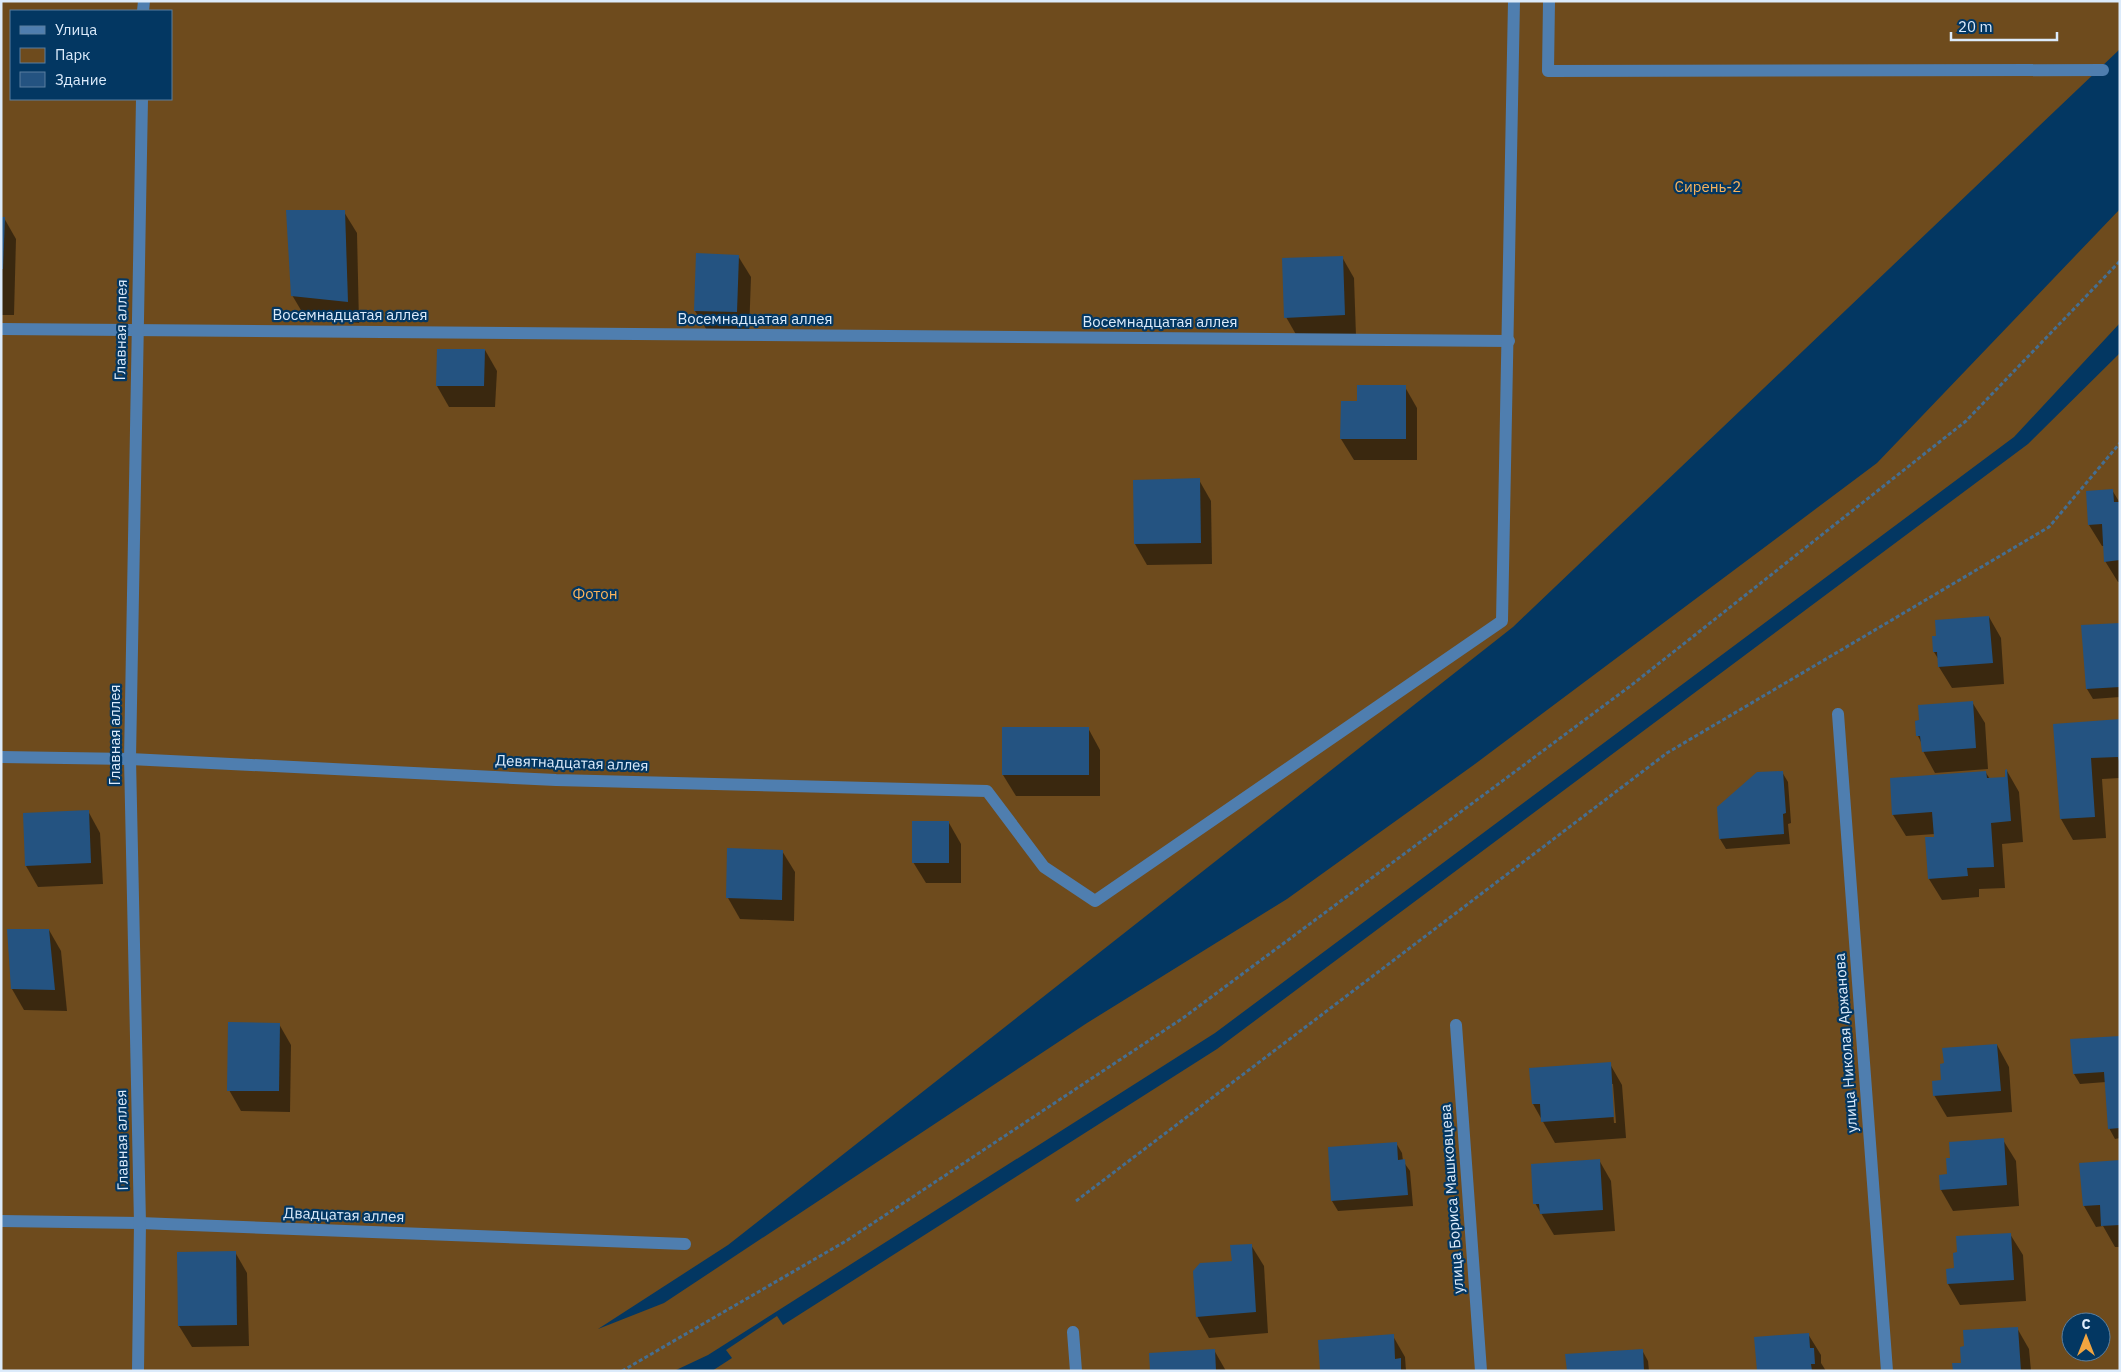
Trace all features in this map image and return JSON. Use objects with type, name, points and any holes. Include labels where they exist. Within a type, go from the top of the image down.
[{"type":"street","points":[[1509,341],[1514,1]]},
{"type":"street","points":[[1549,1],[1548,71],[2103,70]]},
{"type":"street","name":"Главная аллея","points":[[138,1371],[140,1223],[130,759],[142,100]]},
{"type":"street","name":"Восемнадцатая аллея","points":[[1,329],[1509,341]]},
{"type":"street","name":"Девятнадцатая аллея","points":[[1,757],[130,759],[556,780],[987,791],[1044,867],[1094,901],[1502,621],[1509,341]]},
{"type":"street","name":"улица Николая Аржанова","points":[[1838,714],[1887,1371]]},
{"type":"street","name":"улица Бориса Машковцева","points":[[1456,1025],[1481,1371]]},
{"type":"street","name":"Двадцатая аллея","points":[[1,1220],[140,1223],[685,1244]]},
{"type":"street","points":[[1073,1332],[1076,1371]]},
{"type":"path","points":[[622,1371],[846,1241],[1183,1018],[1629,687],[1966,421],[2120,261]]},
{"type":"path","points":[[1076,1201],[1667,753],[2049,527],[2120,443]]},
{"type":"green space","name":"Фотон","points":[[1,1],[2120,1],[2120,49],[1513,627],[728,1245],[598,1329],[664,1303],[1087,1023],[1287,899],[1475,764],[1877,463],[2120,209],[2120,323],[2014,437],[1215,1033],[708,1355],[674,1371],[1,1371]]},
{"type":"green space","points":[[2120,353],[2120,1371],[712,1371],[732,1358],[726,1350],[777,1316],[783,1325],[1217,1049],[2028,444]]},
{"type":"building","points":[[286,210],[345,210],[348,302],[291,296]]},
{"type":"building","points":[[1,217],[5,217],[3,269],[1,269]]},
{"type":"building","points":[[696,253],[739,255],[737,312],[694,311]]},
{"type":"building","points":[[1343,256],[1345,315],[1284,318],[1282,258]]},
{"type":"building","points":[[437,349],[485,349],[484,386],[436,386]]},
{"type":"building","points":[[1357,385],[1406,385],[1406,439],[1340,439],[1341,401],[1357,401]]},
{"type":"building","points":[[1200,478],[1201,543],[1134,544],[1133,480]]},
{"type":"building","points":[[2113,489],[2114,502],[2120,502],[2120,560],[2104,562],[2102,524],[2088,525],[2086,491]]},
{"type":"building","points":[[1989,616],[1993,663],[1938,667],[1937,652],[1933,652],[1932,636],[1936,636],[1935,620]]},
{"type":"building","points":[[2120,623],[2120,687],[2086,689],[2081,625]]},
{"type":"building","points":[[1973,701],[1976,748],[1922,752],[1920,736],[1916,736],[1915,721],[1919,720],[1918,705]]},
{"type":"building","points":[[2120,719],[2120,765],[2118,757],[2091,758],[2095,817],[2060,819],[2053,724]]},
{"type":"building","points":[[1002,727],[1089,727],[1089,775],[1002,775]]},
{"type":"building","points":[[2007,769],[2011,821],[1991,823],[1994,867],[1967,868],[1968,876],[1928,879],[1925,837],[1934,837],[1932,812],[1892,815],[1890,778],[1986,771],[1987,778],[2005,777],[2005,770]]},
{"type":"building","points":[[1783,771],[1786,813],[1783,814],[1784,834],[1719,839],[1717,807],[1757,772]]},
{"type":"building","points":[[89,810],[91,863],[25,866],[23,813]]},
{"type":"building","points":[[912,821],[949,821],[949,863],[912,863]]},
{"type":"building","points":[[727,848],[783,850],[782,900],[726,898]]},
{"type":"building","points":[[7,929],[49,929],[55,990],[11,989]]},
{"type":"building","points":[[228,1022],[280,1023],[279,1091],[227,1091]]},
{"type":"building","points":[[2120,1036],[2120,1128],[2108,1129],[2104,1072],[2073,1074],[2070,1039]]},
{"type":"building","points":[[1997,1044],[2001,1091],[1933,1096],[1932,1081],[1941,1080],[1940,1064],[1944,1063],[1942,1048]]},
{"type":"building","points":[[1611,1062],[1614,1117],[1541,1122],[1540,1104],[1532,1104],[1529,1068]]},
{"type":"building","points":[[2004,1138],[2007,1185],[1940,1190],[1939,1175],[1947,1174],[1946,1158],[1950,1158],[1949,1142]]},
{"type":"building","points":[[1397,1142],[1398,1160],[1405,1159],[1408,1195],[1331,1201],[1328,1147]]},
{"type":"building","points":[[1600,1159],[1603,1210],[1540,1214],[1539,1204],[1533,1204],[1531,1164]]},
{"type":"building","points":[[2120,1160],[2120,1225],[2101,1226],[2100,1205],[2083,1206],[2079,1163]]},
{"type":"building","points":[[2011,1233],[2014,1280],[1947,1284],[1946,1269],[1954,1268],[1953,1253],[1957,1252],[1956,1236]]},
{"type":"building","points":[[1252,1244],[1256,1312],[1196,1317],[1193,1271],[1200,1263],[1232,1261],[1230,1245]]},
{"type":"building","points":[[236,1251],[237,1325],[178,1326],[177,1252]]},
{"type":"building","points":[[2018,1327],[2021,1371],[1953,1371],[1952,1363],[1961,1363],[1960,1347],[1964,1346],[1963,1330]]},
{"type":"building","points":[[1809,1333],[1810,1348],[1814,1348],[1815,1364],[1811,1364],[1812,1371],[1757,1371],[1754,1337]]},
{"type":"building","points":[[1394,1334],[1395,1359],[1401,1358],[1401,1371],[1320,1371],[1318,1340]]},
{"type":"building","points":[[1215,1349],[1216,1371],[1150,1371],[1149,1353]]},
{"type":"building","points":[[1643,1349],[1644,1371],[1567,1371],[1565,1354]]},
{"type":"park label","name":"Сирень-2","points":[[1708,187]]}]
